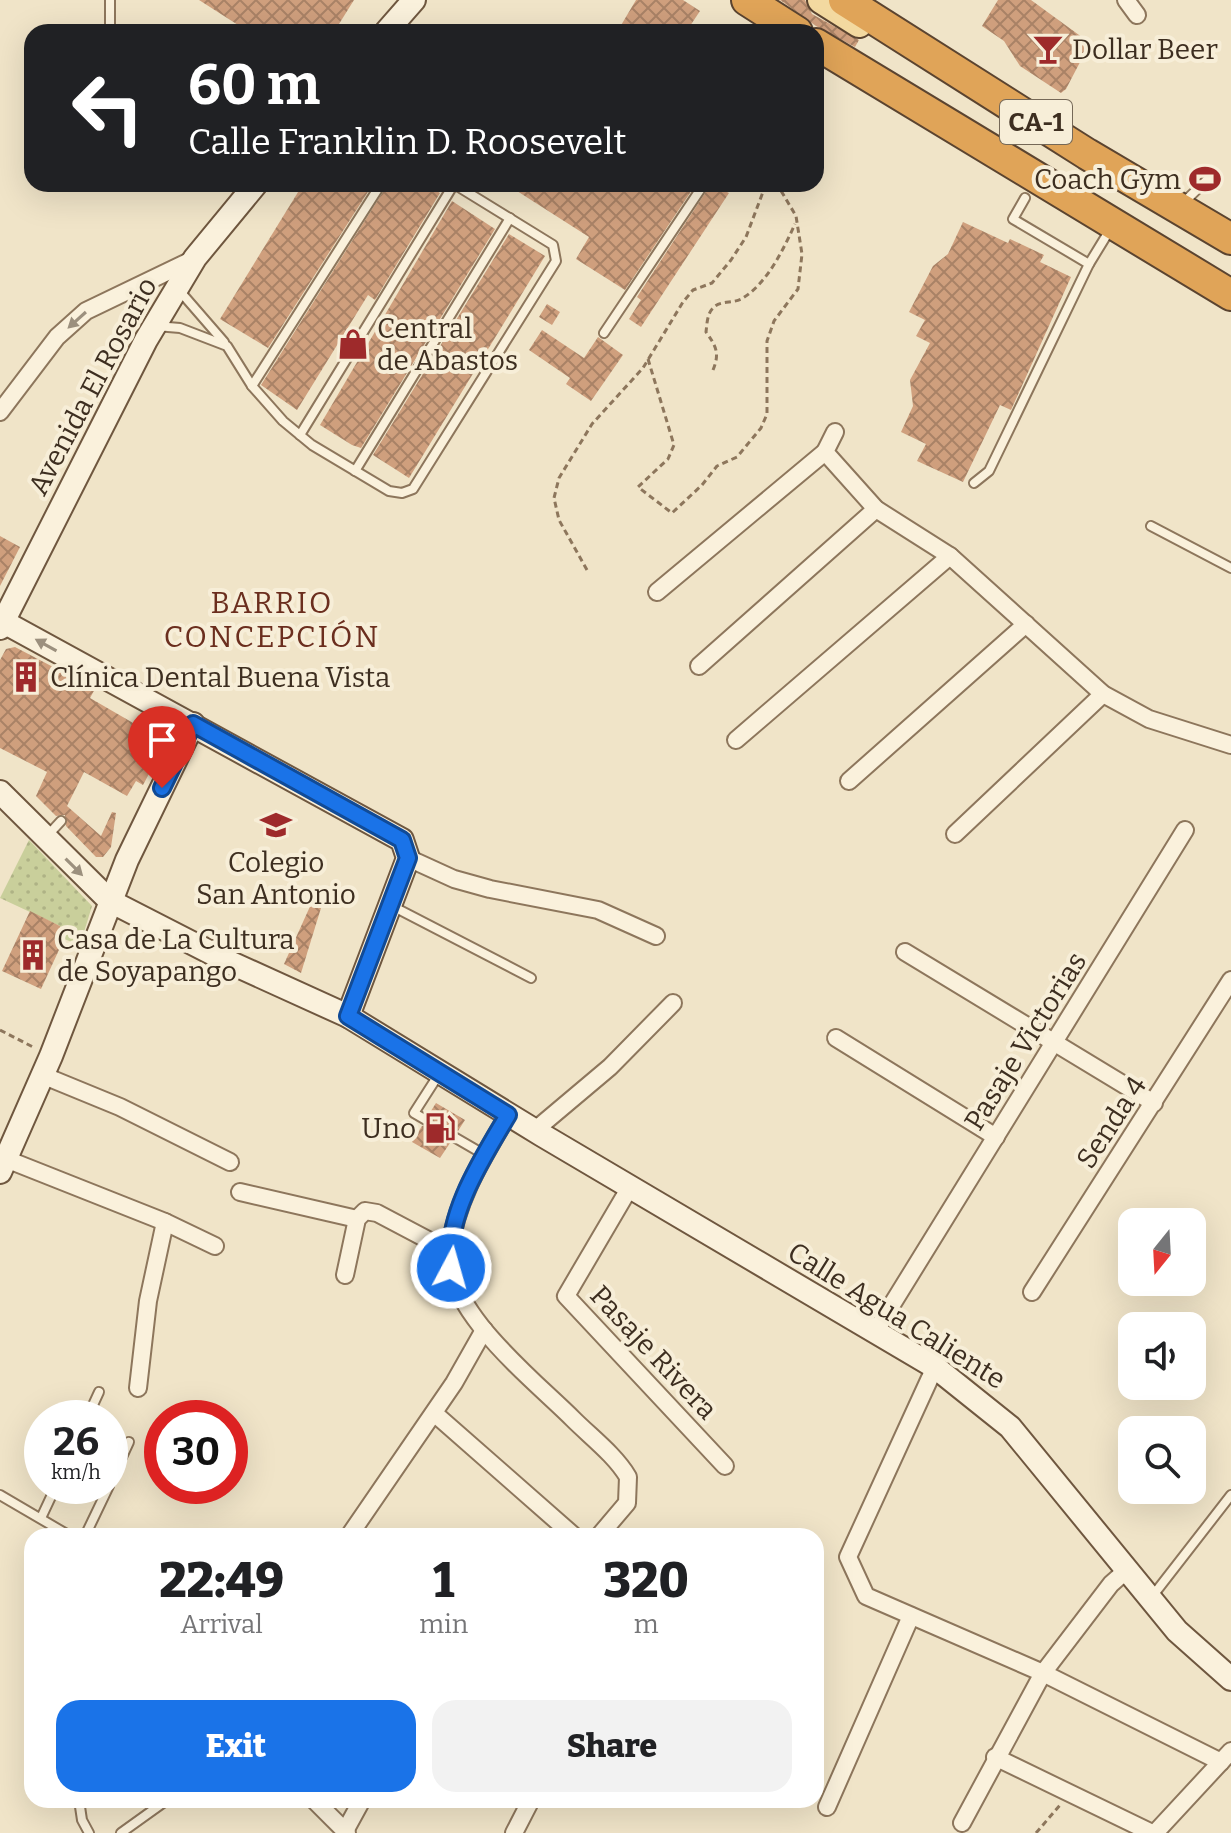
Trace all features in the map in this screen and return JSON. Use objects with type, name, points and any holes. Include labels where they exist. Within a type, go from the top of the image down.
[{"type":"highway","points":[[747,0],[784,24]]},
{"type":"highway","name":"CA-1","points":[[844,0],[1231,239]]},
{"type":"highway","name":"CA-1","points":[[824,49],[1231,295]]},
{"type":"main road","points":[[393,24],[414,0]]},
{"type":"main road","points":[[768,0],[807,24]]},
{"type":"main road","points":[[821,0],[1231,251]]},
{"type":"main road","points":[[824,35],[1231,287]]},
{"type":"main road","name":"Avenida El Rosario","points":[[1,623],[156,326],[195,258],[249,192]]},
{"type":"main road","points":[[1,623],[395,834],[406,847],[408,858],[348,1016]]},
{"type":"main road","points":[[3,1165],[46,1065],[146,805],[193,724]]},
{"type":"main road","name":"Calle Agua Caliente","points":[[0,792],[19,821],[46,838],[110,901],[229,962],[348,1016],[538,1133],[935,1367],[1010,1427],[1177,1631],[1231,1679]]},
{"type":"street","points":[[1126,0],[1137,15]]},
{"type":"street","points":[[0,412],[57,337],[86,311],[195,258]]},
{"type":"street","points":[[657,592],[825,452],[835,432]]},
{"type":"street","points":[[825,452],[876,509],[950,556],[1103,694],[1149,719],[1231,745]]},
{"type":"street","points":[[699,666],[876,509]]},
{"type":"street","points":[[736,740],[950,556]]},
{"type":"street","points":[[849,781],[1026,624]]},
{"type":"street","points":[[955,834],[1103,694]]},
{"type":"street","name":"Pasaje Victorias","points":[[875,1332],[1185,830]]},
{"type":"street","points":[[408,858],[454,879],[490,889],[598,910],[656,936]]},
{"type":"street","points":[[905,952],[1154,1103]]},
{"type":"street","name":"Senda 4","points":[[1032,1292],[1231,980]]},
{"type":"street","points":[[538,1133],[610,1067],[673,1003]]},
{"type":"street","points":[[836,1038],[996,1137]]},
{"type":"street","points":[[46,1065],[120,1107],[230,1162]]},
{"type":"street","points":[[508,1115],[469,1188],[449,1251],[453,1284],[484,1330],[628,1477],[627,1503],[606,1528]]},
{"type":"street","points":[[3,1165],[165,1222],[215,1246]]},
{"type":"street","name":"Pasaje Rivera","points":[[630,1187],[566,1296],[725,1466]]},
{"type":"street","points":[[240,1192],[357,1219]]},
{"type":"street","points":[[345,1275],[357,1219],[365,1211],[377,1213],[449,1251]]},
{"type":"street","points":[[138,1388],[148,1301],[165,1222]]},
{"type":"street","points":[[355,1528],[434,1413],[484,1330]]},
{"type":"street","points":[[935,1367],[848,1557],[866,1596],[1226,1756],[1154,1833],[995,1757]]},
{"type":"street","points":[[434,1413],[565,1528]]},
{"type":"street","points":[[962,1823],[1043,1673],[1114,1580],[1128,1569]]},
{"type":"street","points":[[827,1807],[911,1616]]},
{"type":"street","points":[[322,1808],[346,1832],[358,1808]]},
{"type":"street","points":[[514,1833],[527,1808]]},
{"type":"lane","points":[[110,0],[110,24]]},
{"type":"lane","points":[[1179,208],[1195,188],[1210,177]]},
{"type":"lane","points":[[252,386],[376,192]]},
{"type":"lane","points":[[300,435],[449,192]]},
{"type":"lane","points":[[178,289],[227,346],[252,386],[300,435],[389,491],[402,493],[413,489],[556,261],[553,245],[467,192]]},
{"type":"lane","points":[[604,333],[699,192]]},
{"type":"lane","points":[[1025,198],[1013,219],[1089,264]]},
{"type":"lane","points":[[355,471],[510,218]]},
{"type":"lane","points":[[974,483],[989,471],[1089,264],[1113,224]]},
{"type":"lane","points":[[156,326],[180,328],[227,346]]},
{"type":"lane","points":[[1151,526],[1231,568]]},
{"type":"lane","points":[[46,838],[61,821]]},
{"type":"lane","points":[[389,904],[531,978]]},
{"type":"lane","points":[[426,1120],[414,1113],[440,1072]]},
{"type":"lane","points":[[454,1137],[485,1155]]},
{"type":"lane","points":[[95,1400],[99,1392]]},
{"type":"lane","points":[[0,1495],[57,1528]]},
{"type":"lane","points":[[1151,1598],[1231,1495]]},
{"type":"lane","points":[[41,1518],[48,1504]]},
{"type":"lane","points":[[89,1528],[100,1504]]},
{"type":"lane","points":[[80,1808],[89,1833]]},
{"type":"lane","points":[[121,1833],[156,1808]]},
{"type":"path","points":[[587,570],[559,520],[554,498],[559,478],[592,424],[621,395],[648,359],[683,302],[693,290],[712,283],[731,260],[746,237],[763,192]]},
{"type":"path","points":[[648,359],[674,445],[658,470],[638,487],[672,513],[717,466],[737,457],[761,428],[767,414],[767,341],[774,321],[798,289],[802,254],[796,221],[781,192]]},
{"type":"path","points":[[713,370],[718,358],[716,347],[706,332],[712,309],[719,304],[742,300],[752,291],[771,269],[796,221]]},
{"type":"path","points":[[0,1030],[46,1065]]},
{"type":"path","points":[[1036,1833],[1070,1793]]},
{"type":"green space","points":[[29,840],[92,906],[80,945],[64,939],[60,926],[0,898]]},
{"type":"building","points":[[199,0],[354,0],[339,24],[236,24]]},
{"type":"building","points":[[636,0],[683,0],[700,11],[691,24],[622,24]]},
{"type":"building","points":[[780,0],[805,0],[812,14],[859,40],[855,47],[824,30],[824,24],[813,24]]},
{"type":"building","name":"Dollar Beer","points":[[998,0],[1031,0],[1090,43],[1061,93],[1020,66],[1004,41],[982,26]]},
{"type":"building","points":[[298,192],[368,192],[268,348],[220,319]]},
{"type":"building","points":[[383,192],[440,193],[375,300],[368,295],[297,410],[261,385]]},
{"type":"building","points":[[519,192],[691,192],[625,290],[576,259],[589,237]]},
{"type":"building","points":[[706,192],[729,193],[641,327],[629,319],[641,300],[637,297]]},
{"type":"building","points":[[452,201],[495,229],[361,448],[352,445],[320,425]]},
{"type":"building","points":[[963,222],[1008,243],[1010,239],[1044,255],[1040,262],[1071,277],[1011,410],[1000,405],[963,482],[917,461],[926,444],[901,432],[913,406],[910,380],[930,343],[916,336],[925,320],[909,312],[933,266],[948,254]]},
{"type":"building","points":[[509,234],[545,256],[409,478],[373,455]]},
{"type":"building","points":[[547,304],[560,312],[552,325],[539,317]]},
{"type":"building","points":[[542,330],[584,358],[598,337],[623,355],[591,401],[566,384],[570,378],[529,350]]},
{"type":"building","points":[[0,536],[20,547],[0,586]]},
{"type":"building","points":[[15,647],[95,689],[90,698],[166,742],[143,785],[136,781],[127,796],[84,772],[67,806],[101,836],[112,812],[116,813],[111,847],[103,857],[96,857],[66,826],[65,815],[56,816],[36,796],[47,772],[0,748],[0,660],[6,649]]},
{"type":"building","points":[[317,891],[325,895],[301,973],[284,964]]},
{"type":"building","name":"Casa de La Cultura de Soyapango","points":[[30,911],[60,926],[64,939],[41,989],[2,971]]},
{"type":"building","name":"Uno","points":[[436,1103],[465,1120],[458,1131],[448,1133],[450,1143],[440,1158],[412,1142],[422,1126],[432,1124],[429,1114]]},
{"type":"place","name":"Dollar Beer","points":[[1048,49]]},
{"type":"place","name":"Coach Gym","points":[[1205,179]]},
{"type":"place","name":"Central de Abastos","points":[[353,344]]},
{"type":"place","name":"Clínica Dental Buena Vista","points":[[26,677]]},
{"type":"place","name":"Colegio San Antonio","points":[[276,825]]},
{"type":"place","name":"Casa de La Cultura de Soyapango","points":[[33,955]]},
{"type":"place","name":"Uno","points":[[440,1128]]},
{"type":"district","name":"BARRIO CONCEPCIÓN","points":[[272,620]]},
{"type":"route","points":[[162,788],[193,724],[402,840],[408,858],[348,1016],[508,1115],[474,1174],[466,1195],[449,1251],[451,1268]]}]
